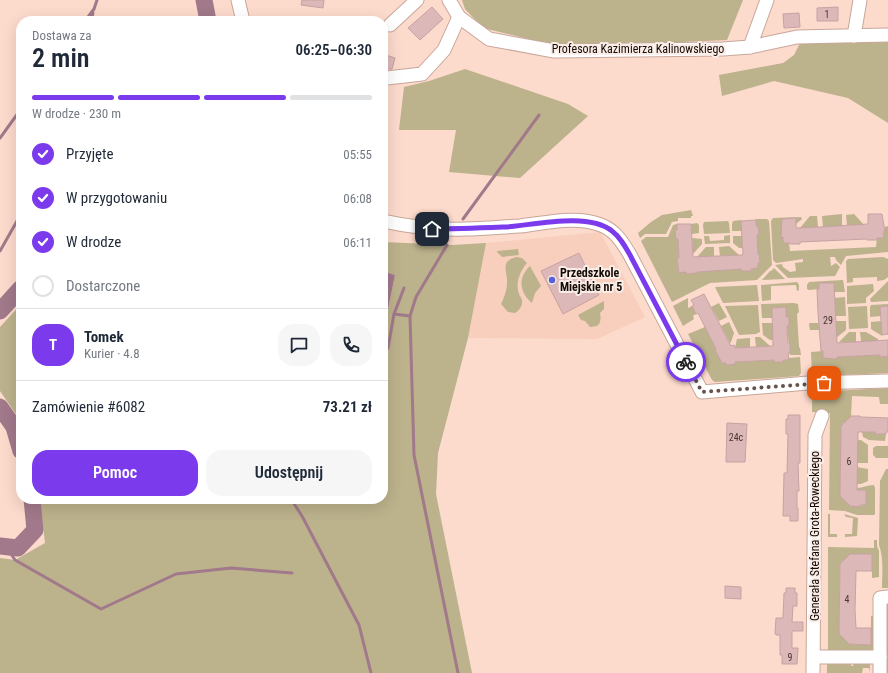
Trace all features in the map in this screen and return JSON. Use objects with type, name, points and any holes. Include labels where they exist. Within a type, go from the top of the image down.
[{"type":"street","points":[[390,25],[417,0]]},
{"type":"street","name":"Profesora Kazimierza Kalinowskiego","points":[[449,0],[459,17],[489,39],[554,51],[723,49],[750,47],[797,37],[888,36]]},
{"type":"street","points":[[750,47],[767,0]]},
{"type":"street","points":[[854,36],[860,0]]},
{"type":"street","points":[[388,78],[422,74],[444,50],[459,17]]},
{"type":"street","points":[[388,222],[403,226],[432,229],[465,229],[520,226],[554,221],[578,221],[600,225],[611,230],[621,240],[702,392],[804,384],[888,381]]},
{"type":"street","name":"Generała Stefana Grota-Roweckiego","points":[[813,673],[815,436],[822,416]]},
{"type":"street","points":[[880,673],[880,598],[888,597]]},
{"type":"street","points":[[814,657],[880,657]]},
{"type":"shaded area","points":[[462,0],[743,0],[727,40],[617,45],[553,45],[483,28],[465,9]]},
{"type":"shaded area","points":[[888,42],[888,123],[848,98],[774,81],[722,96],[719,75],[783,63],[794,55],[800,43]]},
{"type":"shaded area","points":[[465,69],[568,104],[588,116],[520,178],[449,172],[456,130],[399,130],[404,87],[429,81]]},
{"type":"shaded area","points":[[691,210],[693,216],[691,216],[691,218],[678,218],[678,221],[672,222],[666,234],[645,234],[640,238],[638,233],[662,215]]},
{"type":"shaded area","points":[[842,214],[842,226],[823,227],[822,216]]},
{"type":"shaded area","points":[[854,214],[864,225],[847,225],[846,215]]},
{"type":"shaded area","points":[[810,216],[817,216],[818,227],[800,228]]},
{"type":"shaded area","points":[[801,217],[802,219],[796,224],[796,218],[782,219],[781,237],[783,237],[783,243],[789,243],[790,251],[876,247],[877,238],[883,238],[885,227],[888,226],[888,252],[846,256],[841,265],[835,257],[830,257],[831,266],[836,263],[840,267],[835,276],[788,278],[775,265],[782,264],[783,267],[790,272],[796,271],[795,263],[803,262],[803,259],[776,263],[773,260],[771,221],[773,218]]},
{"type":"shaded area","points":[[756,219],[767,219],[769,221],[772,265],[757,280],[710,283],[672,302],[641,241],[646,237],[668,237],[673,225],[677,224],[677,230],[675,230],[676,239],[678,239],[679,258],[677,259],[680,272],[686,272],[687,274],[741,269],[752,270],[751,269],[758,268],[758,263],[760,263],[757,235],[759,235],[758,226],[756,226]]},
{"type":"shaded area","points":[[741,220],[742,231],[732,231],[733,221]]},
{"type":"shaded area","points":[[728,221],[730,233],[704,234],[704,222]]},
{"type":"shaded area","points":[[697,223],[699,225],[699,233],[692,234],[691,224]]},
{"type":"shaded area","name":"Przedszkole Miejskie nr 5","points":[[600,232],[645,317],[597,339],[468,338],[486,243]]},
{"type":"shaded area","points":[[730,235],[730,243],[705,244],[704,236],[709,236],[710,241],[724,240],[724,236]]},
{"type":"shaded area","points":[[733,236],[742,236],[743,248],[739,248],[733,243]]},
{"type":"shaded area","points":[[692,238],[702,239],[702,244],[693,254]]},
{"type":"shaded area","points":[[388,242],[452,245],[486,243],[468,338],[438,453],[436,494],[472,673],[0,673],[0,558],[15,560],[45,543],[41,504],[388,504],[388,309],[395,275],[388,273]]},
{"type":"shaded area","points":[[729,246],[739,255],[720,256],[719,247]]},
{"type":"shaded area","points":[[706,247],[714,247],[714,256],[697,257]]},
{"type":"shaded area","points":[[518,249],[519,255],[502,257],[497,252],[497,251]]},
{"type":"shaded area","points":[[516,257],[522,258],[527,263],[520,273],[518,281],[518,290],[522,304],[520,309],[515,313],[508,312],[501,304],[507,286],[506,264],[508,261]]},
{"type":"shaded area","points":[[883,257],[888,259],[888,277],[884,280],[877,281],[877,277],[853,278],[853,282],[847,283],[846,261],[848,259]]},
{"type":"shaded area","points":[[530,266],[541,286],[535,293],[532,303],[525,295],[522,285],[523,275]]},
{"type":"shaded area","points":[[774,268],[785,279],[762,280],[770,271]]},
{"type":"shaded area","points":[[388,273],[395,275],[388,309]]},
{"type":"shaded area","points":[[843,280],[845,292],[834,292],[833,283],[819,283],[819,289],[807,289],[809,282]]},
{"type":"shaded area","points":[[888,281],[888,301],[871,302],[870,299]]},
{"type":"shaded area","points":[[797,282],[799,285],[799,290],[797,291],[796,285],[771,286],[771,300],[762,301],[761,285]]},
{"type":"shaded area","points":[[873,284],[874,291],[866,298],[866,303],[847,304],[847,286]]},
{"type":"shaded area","points":[[757,285],[759,301],[723,303],[715,287]]},
{"type":"shaded area","points":[[845,297],[846,316],[835,316],[834,298]]},
{"type":"shaded area","points":[[688,298],[688,308],[692,306],[696,314],[693,316],[694,319],[683,326],[673,306]]},
{"type":"shaded area","points":[[604,301],[604,309],[600,313],[601,317],[597,326],[590,327],[585,321],[581,320],[578,315]]},
{"type":"shaded area","points":[[719,303],[727,317],[719,321],[711,307]]},
{"type":"shaded area","points":[[761,304],[798,304],[799,312],[797,314],[799,347],[801,355],[790,355],[787,326],[789,326],[789,317],[786,317],[786,307],[772,308],[772,318],[762,318]]},
{"type":"shaded area","points":[[888,304],[888,306],[880,307],[881,316],[870,317],[871,305]]},
{"type":"shaded area","points":[[758,305],[760,332],[756,334],[739,335],[725,306]]},
{"type":"shaded area","points":[[867,306],[868,328],[849,329],[848,307]]},
{"type":"shaded area","points":[[16,309],[16,414],[0,391],[0,327]]},
{"type":"shaded area","points":[[836,321],[846,321],[846,330],[836,338]]},
{"type":"shaded area","points":[[881,321],[882,336],[871,329],[871,322]]},
{"type":"shaded area","points":[[729,322],[734,333],[730,343],[721,326]]},
{"type":"shaded area","points":[[762,323],[772,323],[773,340],[770,340],[763,335]]},
{"type":"shaded area","points":[[810,323],[821,323],[822,330],[810,330]]},
{"type":"shaded area","points":[[705,327],[716,349],[715,350],[719,357],[721,357],[721,363],[726,363],[727,365],[735,364],[735,362],[774,360],[775,362],[783,362],[783,360],[788,360],[789,358],[800,357],[801,373],[799,376],[715,382],[712,380],[688,334]]},
{"type":"shaded area","points":[[849,332],[856,332],[856,342],[839,342]]},
{"type":"shaded area","points":[[860,332],[866,332],[878,339],[878,341],[861,341]]},
{"type":"shaded area","points":[[755,337],[760,337],[770,346],[756,347]]},
{"type":"shaded area","points":[[750,338],[750,347],[735,348],[737,339]]},
{"type":"shaded area","points":[[823,351],[823,358],[829,357],[829,359],[837,359],[837,357],[888,356],[888,373],[812,375],[811,352]]},
{"type":"shaded area","points":[[888,388],[888,404],[880,404],[879,397],[852,396],[851,416],[849,421],[846,421],[846,423],[843,423],[841,426],[842,456],[840,456],[840,496],[850,506],[865,505],[857,488],[874,485],[875,514],[857,515],[845,511],[829,510],[830,413],[812,412],[812,392]]},
{"type":"shaded area","points":[[862,432],[886,434],[885,441],[869,440],[863,437]]},
{"type":"shaded area","points":[[857,440],[861,440],[868,445],[868,463],[857,463]]},
{"type":"shaded area","points":[[876,446],[888,446],[888,458],[876,458],[873,455],[873,448]]},
{"type":"shaded area","points":[[857,467],[868,469],[868,481],[857,484]]},
{"type":"shaded area","points":[[886,469],[888,469],[888,588],[882,588],[882,561],[879,545],[880,481]]},
{"type":"shaded area","points":[[828,514],[830,514],[830,534],[837,534],[837,537],[828,537]]},
{"type":"shaded area","points":[[844,514],[858,518],[857,536],[845,537],[845,534],[852,534],[853,518],[846,517]]},
{"type":"shaded area","points":[[874,540],[877,540],[879,551],[879,577],[872,578],[872,554],[850,554],[845,561],[842,561],[840,564],[839,634],[844,637],[844,639],[847,639],[849,644],[871,645],[871,616],[874,616],[874,649],[870,651],[828,651],[828,547],[874,548]]},
{"type":"shaded area","points":[[888,601],[888,673],[885,673],[886,603]]},
{"type":"shaded area","points":[[827,663],[851,663],[851,666],[853,666],[854,663],[869,663],[870,672],[869,668],[863,668],[862,673],[827,673]]},
{"type":"building","points":[[302,0],[324,0],[323,8],[301,5]]},
{"type":"building","points":[[432,7],[443,19],[420,40],[408,28]]},
{"type":"building","points":[[838,7],[838,21],[817,21],[817,8]]},
{"type":"building","points":[[799,13],[800,27],[784,28],[783,14]]},
{"type":"building","points":[[388,56],[395,58],[392,69],[388,69]]},
{"type":"building","points":[[868,214],[882,214],[885,232],[883,232],[884,238],[877,238],[877,240],[867,239],[800,242],[800,244],[790,244],[783,243],[783,237],[781,238],[782,219],[796,218],[796,228],[820,227],[868,224]]},
{"type":"building","points":[[756,220],[759,235],[757,235],[760,263],[758,263],[758,268],[751,269],[752,271],[741,271],[741,269],[686,274],[686,272],[679,273],[677,258],[679,258],[678,239],[676,239],[675,230],[677,230],[677,224],[691,224],[693,257],[743,255],[741,221]]},
{"type":"building","name":"Przedszkole Miejskie nr 5","points":[[579,253],[599,295],[563,314],[541,271]]},
{"type":"building","points":[[819,283],[834,283],[837,343],[888,340],[888,356],[837,357],[837,359],[823,358],[823,351],[821,351],[818,313],[817,289],[819,289]]},
{"type":"building","points":[[704,294],[731,346],[734,345],[735,348],[773,346],[772,308],[786,307],[786,317],[789,317],[789,326],[787,326],[788,343],[790,343],[790,353],[788,353],[789,360],[783,360],[783,362],[774,362],[774,360],[735,362],[736,364],[726,365],[726,363],[722,363],[698,313],[696,314],[692,306],[694,305],[691,300]]},
{"type":"building","points":[[888,306],[888,334],[882,335],[880,307]]},
{"type":"building","points":[[788,415],[800,415],[800,463],[798,463],[799,491],[797,491],[798,521],[790,521],[790,516],[783,516],[784,473],[787,473],[788,434],[786,434],[786,419],[788,419]]},
{"type":"building","points":[[851,416],[888,418],[888,432],[886,432],[886,434],[875,434],[875,432],[858,432],[857,490],[866,490],[866,505],[860,505],[860,507],[850,506],[840,496],[841,426]]},
{"type":"building","points":[[727,423],[747,424],[745,462],[726,462]]},
{"type":"building","points":[[850,554],[872,554],[872,571],[856,571],[855,610],[856,628],[871,628],[871,645],[849,644],[839,634],[840,564]]},
{"type":"building","points":[[725,586],[741,587],[741,599],[725,598]]},
{"type":"building","points":[[786,588],[795,588],[795,593],[797,593],[797,606],[793,606],[792,622],[803,622],[803,631],[792,631],[792,648],[798,648],[797,664],[782,664],[782,655],[780,655],[780,635],[776,635],[775,633],[776,618],[783,618],[784,593],[786,593]]},
{"type":"waterway","points":[[89,16],[94,9],[97,0]]},
{"type":"waterway","points":[[204,0],[207,16]]},
{"type":"waterway","points":[[463,219],[539,115]]},
{"type":"waterway","points":[[0,138],[16,116]]},
{"type":"waterway","points":[[0,251],[16,223]]},
{"type":"waterway","points":[[447,245],[416,297],[410,316],[414,455],[458,673]]},
{"type":"waterway","points":[[388,348],[394,314],[404,288]]},
{"type":"waterway","points":[[0,311],[16,293]]},
{"type":"waterway","points":[[394,314],[410,316]]},
{"type":"waterway","points":[[0,407],[14,427],[16,434]]},
{"type":"waterway","points":[[0,546],[18,548],[35,530],[32,504]]},
{"type":"waterway","points":[[294,504],[359,625],[371,673]]},
{"type":"waterway","points":[[6,546],[15,560],[101,609],[176,574],[231,568],[292,573]]},
{"type":"way so far","points":[[686,362],[702,392],[824,383]]},
{"type":"place","name":"Przedszkole Miejskie nr 5","points":[[552,280]]},
{"type":"route","points":[[432,229],[520,226],[554,221],[578,221],[600,225],[611,230],[621,240],[630,255],[651,298],[686,362]]}]
